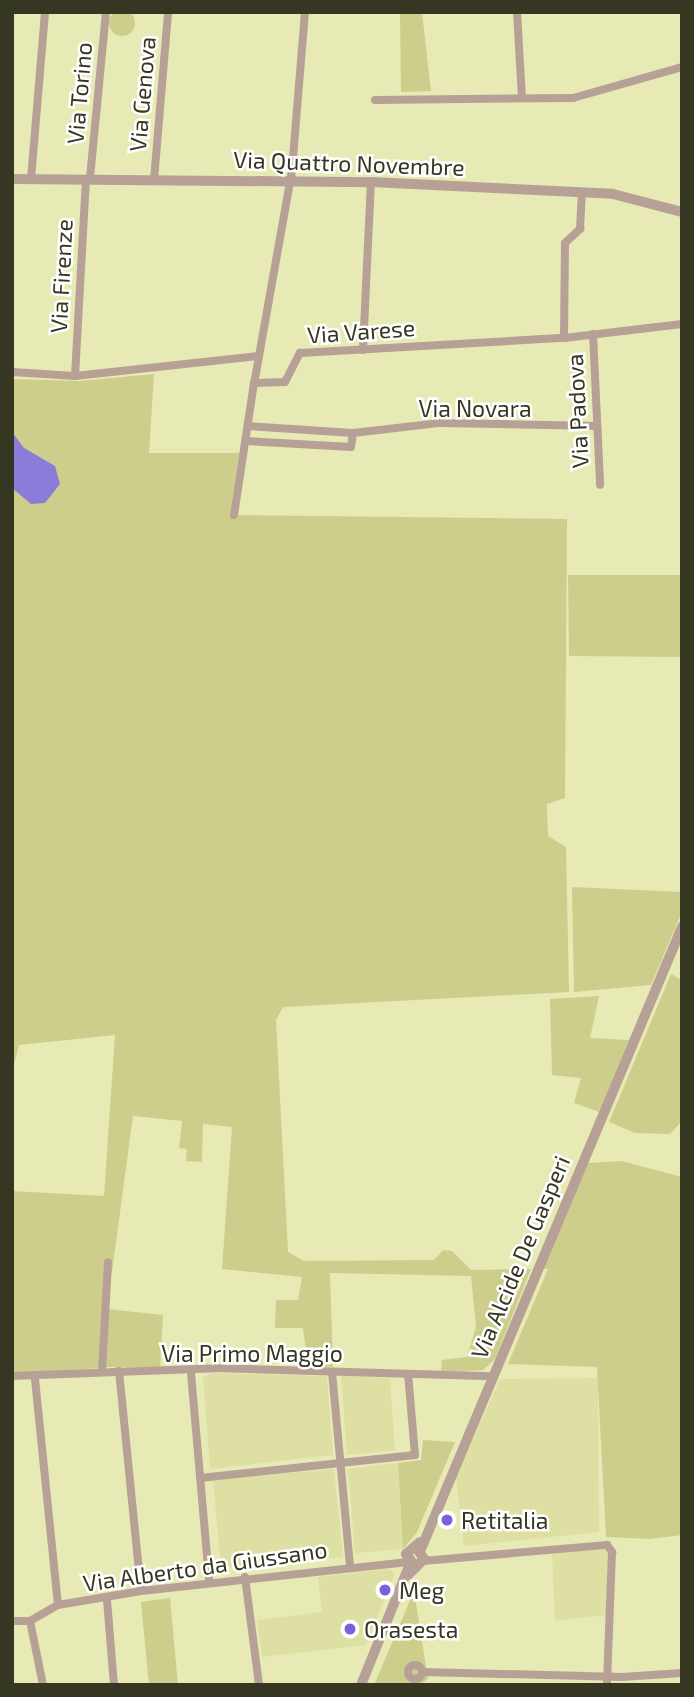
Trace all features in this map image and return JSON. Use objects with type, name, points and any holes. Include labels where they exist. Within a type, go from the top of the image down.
[{"type":"street","points":[[31,179],[45,12]]},
{"type":"street","name":"Via Torino","points":[[88,178],[106,12]]},
{"type":"street","name":"Via Genova","points":[[154,180],[168,12]]},
{"type":"street","points":[[234,515],[287,179],[305,12]]},
{"type":"street","points":[[517,12],[522,98]]},
{"type":"street","points":[[375,100],[573,98],[682,67]]},
{"type":"street","name":"Via Firenze","points":[[75,376],[88,178]]},
{"type":"street","name":"Via Quattro Novembre","points":[[12,179],[287,179],[371,182],[626,196],[682,212]]},
{"type":"street","points":[[363,350],[371,182]]},
{"type":"street","points":[[564,338],[565,243],[580,229],[582,193]]},
{"type":"street","name":"Via Varese","points":[[254,383],[288,381],[297,354],[564,338],[682,324]]},
{"type":"street","name":"Via Padova","points":[[593,334],[600,485]]},
{"type":"street","points":[[12,372],[75,376],[258,356]]},
{"type":"street","name":"Via Novara","points":[[248,426],[353,433],[440,423],[597,426]]},
{"type":"street","name":"Via Novara","points":[[246,441],[352,447],[353,433]]},
{"type":"street","name":"Via Alcide De Gasperi","points":[[361,1685],[682,927]]},
{"type":"street","points":[[102,1372],[108,1262]]},
{"type":"street","name":"Via Primo Maggio","points":[[12,1376],[35,1379],[119,1370],[191,1373],[216,1368],[492,1377]]},
{"type":"street","points":[[119,1370],[141,1591]]},
{"type":"street","points":[[332,1372],[350,1565]]},
{"type":"street","points":[[191,1373],[209,1580]]},
{"type":"street","points":[[200,1478],[415,1455],[408,1374]]},
{"type":"street","points":[[35,1379],[58,1605]]},
{"type":"street","name":"Via Alberto da Giussano","points":[[30,1621],[58,1605],[107,1600],[141,1591],[209,1580],[389,1561],[416,1555],[442,1557],[599,1542],[612,1552],[607,1680]]},
{"type":"street","points":[[245,1577],[259,1685]]},
{"type":"street","points":[[107,1600],[114,1685]]},
{"type":"street","points":[[12,1621],[30,1621],[43,1685]]},
{"type":"street","points":[[422,1672],[607,1680],[682,1672]]},
{"type":"shaded area","points":[[122,10],[131,14],[135,23],[131,32],[122,36],[113,32],[109,23],[113,14]]},
{"type":"shaded area","points":[[400,12],[422,12],[431,91],[401,92]]},
{"type":"shaded area","points":[[154,374],[149,453],[239,453],[230,515],[567,519],[565,798],[547,804],[548,836],[566,847],[569,992],[283,1007],[276,1020],[288,1252],[304,1261],[434,1260],[443,1250],[452,1251],[471,1270],[531,1269],[495,1359],[483,1370],[441,1372],[442,1360],[467,1357],[476,1327],[471,1276],[330,1273],[333,1367],[308,1366],[303,1328],[275,1328],[276,1300],[298,1300],[302,1277],[222,1269],[232,1127],[203,1124],[202,1162],[186,1161],[187,1149],[179,1148],[182,1121],[133,1116],[99,1368],[12,1374],[12,1191],[104,1196],[115,1035],[19,1045],[12,1073],[12,379],[80,381]]},
{"type":"shaded area","points":[[12,432],[24,448],[55,466],[60,484],[45,503],[31,504],[12,488]]},
{"type":"shaded area","points":[[568,575],[682,575],[682,657],[569,656]]},
{"type":"shaded area","points":[[572,887],[682,892],[682,912],[651,985],[574,992]]},
{"type":"shaded area","points":[[671,974],[682,980],[682,1121],[670,1134],[635,1133],[609,1122]]},
{"type":"shaded area","points":[[599,996],[590,1038],[629,1040],[599,1112],[574,1103],[581,1078],[552,1075],[550,999]]},
{"type":"shaded area","points":[[622,1161],[682,1177],[682,1535],[650,1539],[606,1537],[597,1367],[508,1364],[548,1269],[541,1269],[588,1163]]},
{"type":"shaded area","points":[[107,1309],[163,1315],[160,1368],[104,1367]]},
{"type":"shaded area","points":[[214,1373],[327,1376],[333,1455],[210,1469],[203,1377]]},
{"type":"shaded area","points":[[341,1376],[390,1378],[395,1450],[347,1455]]},
{"type":"shaded area","points":[[598,1378],[599,1532],[464,1546],[456,1478],[500,1379]]},
{"type":"shaded area","points":[[423,1440],[455,1442],[417,1532],[403,1549],[398,1463],[421,1460]]},
{"type":"shaded area","points":[[398,1463],[403,1549],[355,1553],[348,1469]]},
{"type":"shaded area","points":[[334,1469],[343,1557],[221,1568],[213,1480]]},
{"type":"shaded area","points":[[603,1549],[608,1553],[606,1615],[555,1621],[552,1552]]},
{"type":"shaded area","points":[[389,1569],[395,1573],[366,1645],[262,1657],[257,1620],[322,1612],[318,1577]]},
{"type":"shaded area","points":[[414,1591],[428,1679],[420,1685],[374,1685]]},
{"type":"shaded area","points":[[170,1598],[178,1685],[149,1685],[141,1602]]},
{"type":"place","name":"Retitalia","points":[[447,1520]]},
{"type":"place","name":"Meg","points":[[385,1590]]},
{"type":"place","name":"Orasesta","points":[[350,1629]]}]
